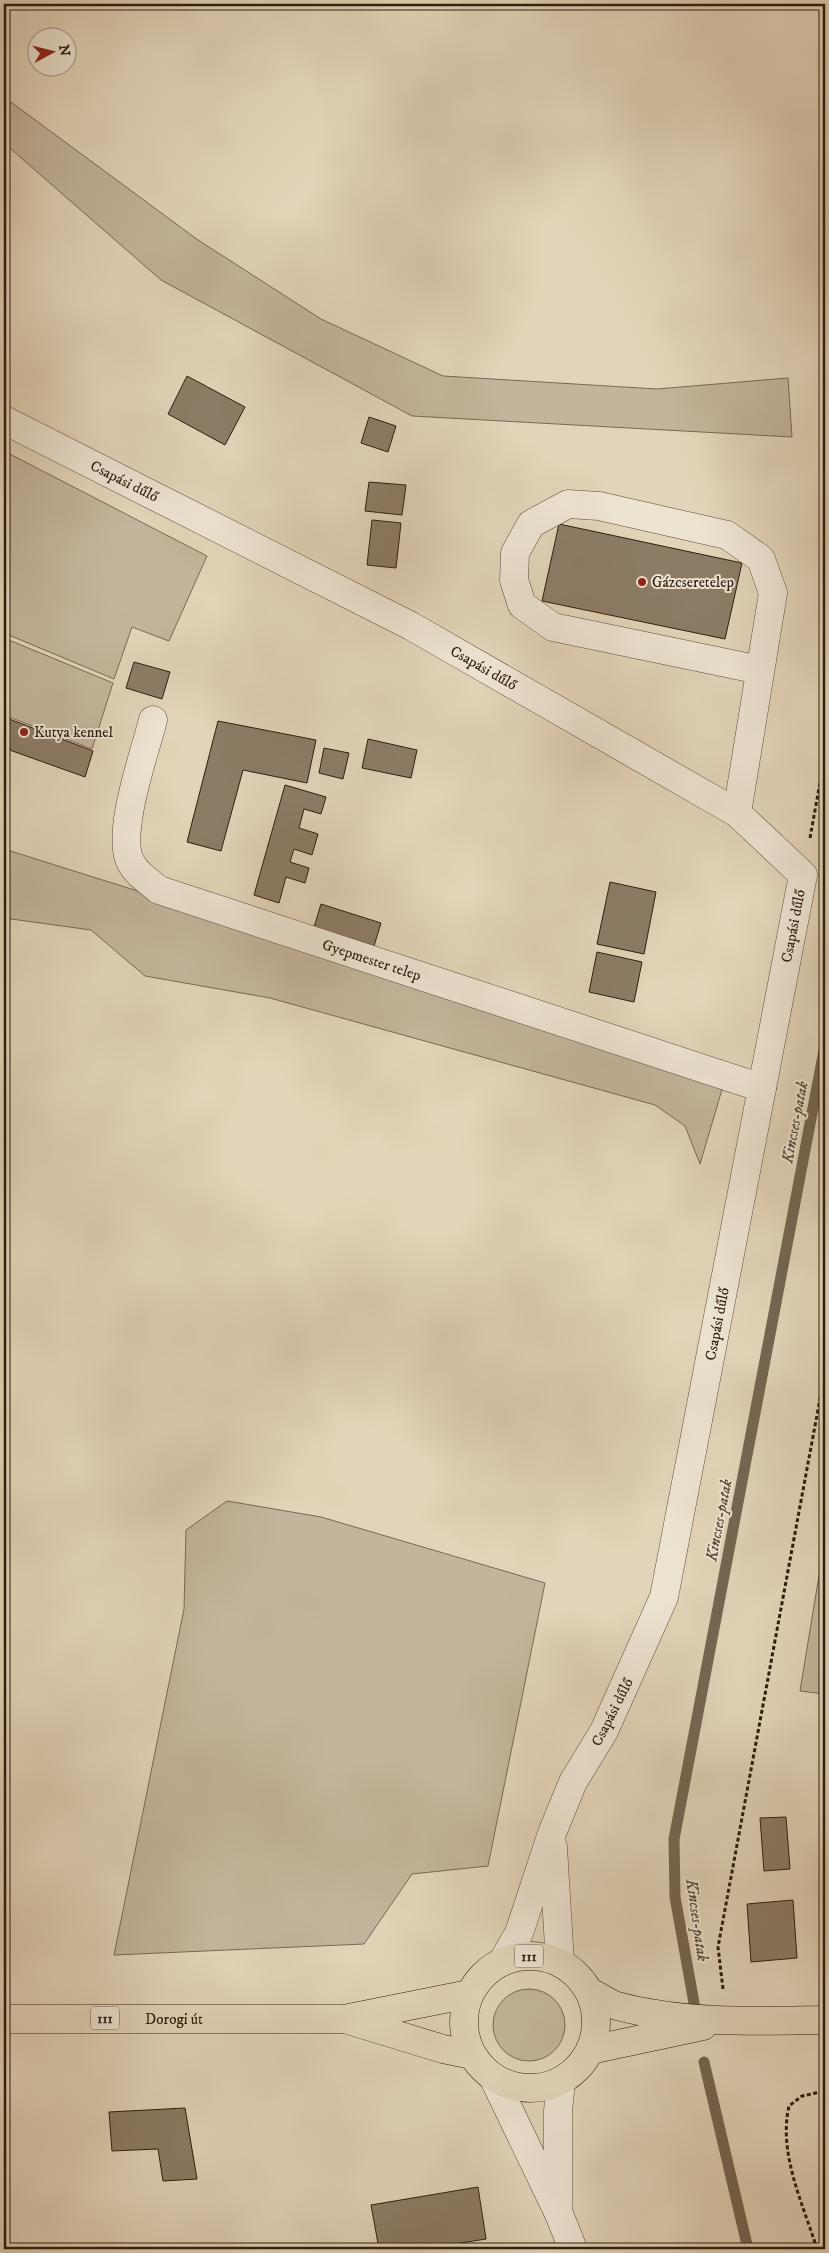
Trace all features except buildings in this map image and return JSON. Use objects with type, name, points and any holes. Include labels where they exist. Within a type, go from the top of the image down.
[{"type":"main road","name":"111","points":[[522,1956],[541,1956],[560,1963],[576,1974],[590,1992],[596,2012],[596,2029],[590,2050],[578,2068],[561,2081],[544,2087],[526,2089],[509,2086],[493,2078],[481,2068],[472,2055],[464,2035],[464,2014],[470,1994],[483,1974],[503,1961],[522,1956]]},
{"type":"main road","name":"111","points":[[590,1992],[658,2025]]},
{"type":"main road","name":"Dorogi út","points":[[4,2019],[344,2019],[470,1994]]},
{"type":"main road","name":"Dorogi út","points":[[344,2019],[443,2049],[472,2055]]},
{"type":"main road","name":"111","points":[[590,2050],[658,2025],[727,2021],[825,2020]]},
{"type":"street","name":"Csapási dűlő","points":[[4,420],[411,626],[736,813],[803,875],[664,1597],[604,1731],[574,1782],[552,1833],[519,1933],[503,1961]]},
{"type":"street","points":[[736,813],[773,594],[761,559],[727,535],[599,506],[568,504],[531,524],[515,553],[514,580],[522,605],[553,626],[760,670]]},
{"type":"street","name":"Gyepmester telep","points":[[153,720],[126,826],[126,845],[130,863],[159,890],[762,1088]]},
{"type":"street","name":"Csapási dűlő","points":[[552,1833],[560,1963]]},
{"type":"street","points":[[493,2078],[573,2249]]},
{"type":"street","points":[[558,2214],[558,2111],[561,2081]]},
{"type":"path","points":[[803,875],[825,755]]},
{"type":"path","points":[[727,2021],[718,1947],[825,1372]]},
{"type":"path","points":[[817,2249],[789,2159],[785,2124],[789,2106],[802,2096],[825,2091]]},
{"type":"shaded area","points":[[4,97],[198,240],[321,319],[443,376],[657,389],[788,378],[792,437],[412,416],[161,280],[4,143]]},
{"type":"shaded area","points":[[4,451],[207,556],[169,641],[132,627],[114,679],[4,633]]},
{"type":"shaded area","points":[[4,638],[113,683],[92,749],[4,715]]},
{"type":"shaded area","points":[[4,849],[726,1076],[700,1164],[685,1126],[655,1105],[270,998],[145,976],[91,930],[4,918]]},
{"type":"shaded area","points":[[227,1501],[321,1517],[545,1583],[488,1866],[412,1874],[364,1944],[114,1955],[184,1609],[186,1530]]},
{"type":"shaded area","points":[[825,1539],[825,1694],[800,1691]]},
{"type":"shaded area","points":[[529,1989],[549,1995],[559,2005],[565,2025],[559,2045],[549,2055],[529,2061],[509,2055],[499,2045],[493,2025],[499,2005],[509,1995]]},
{"type":"waterway","name":"Kincses-patak","points":[[694,2003],[675,1897],[674,1839],[825,1045]]},
{"type":"waterway","name":"Kincses-patak","points":[[704,2062],[748,2249]]},
{"type":"place","name":"Gázcseretelep","points":[[642,582]]},
{"type":"place","name":"Kutya kennel","points":[[24,732]]}]
